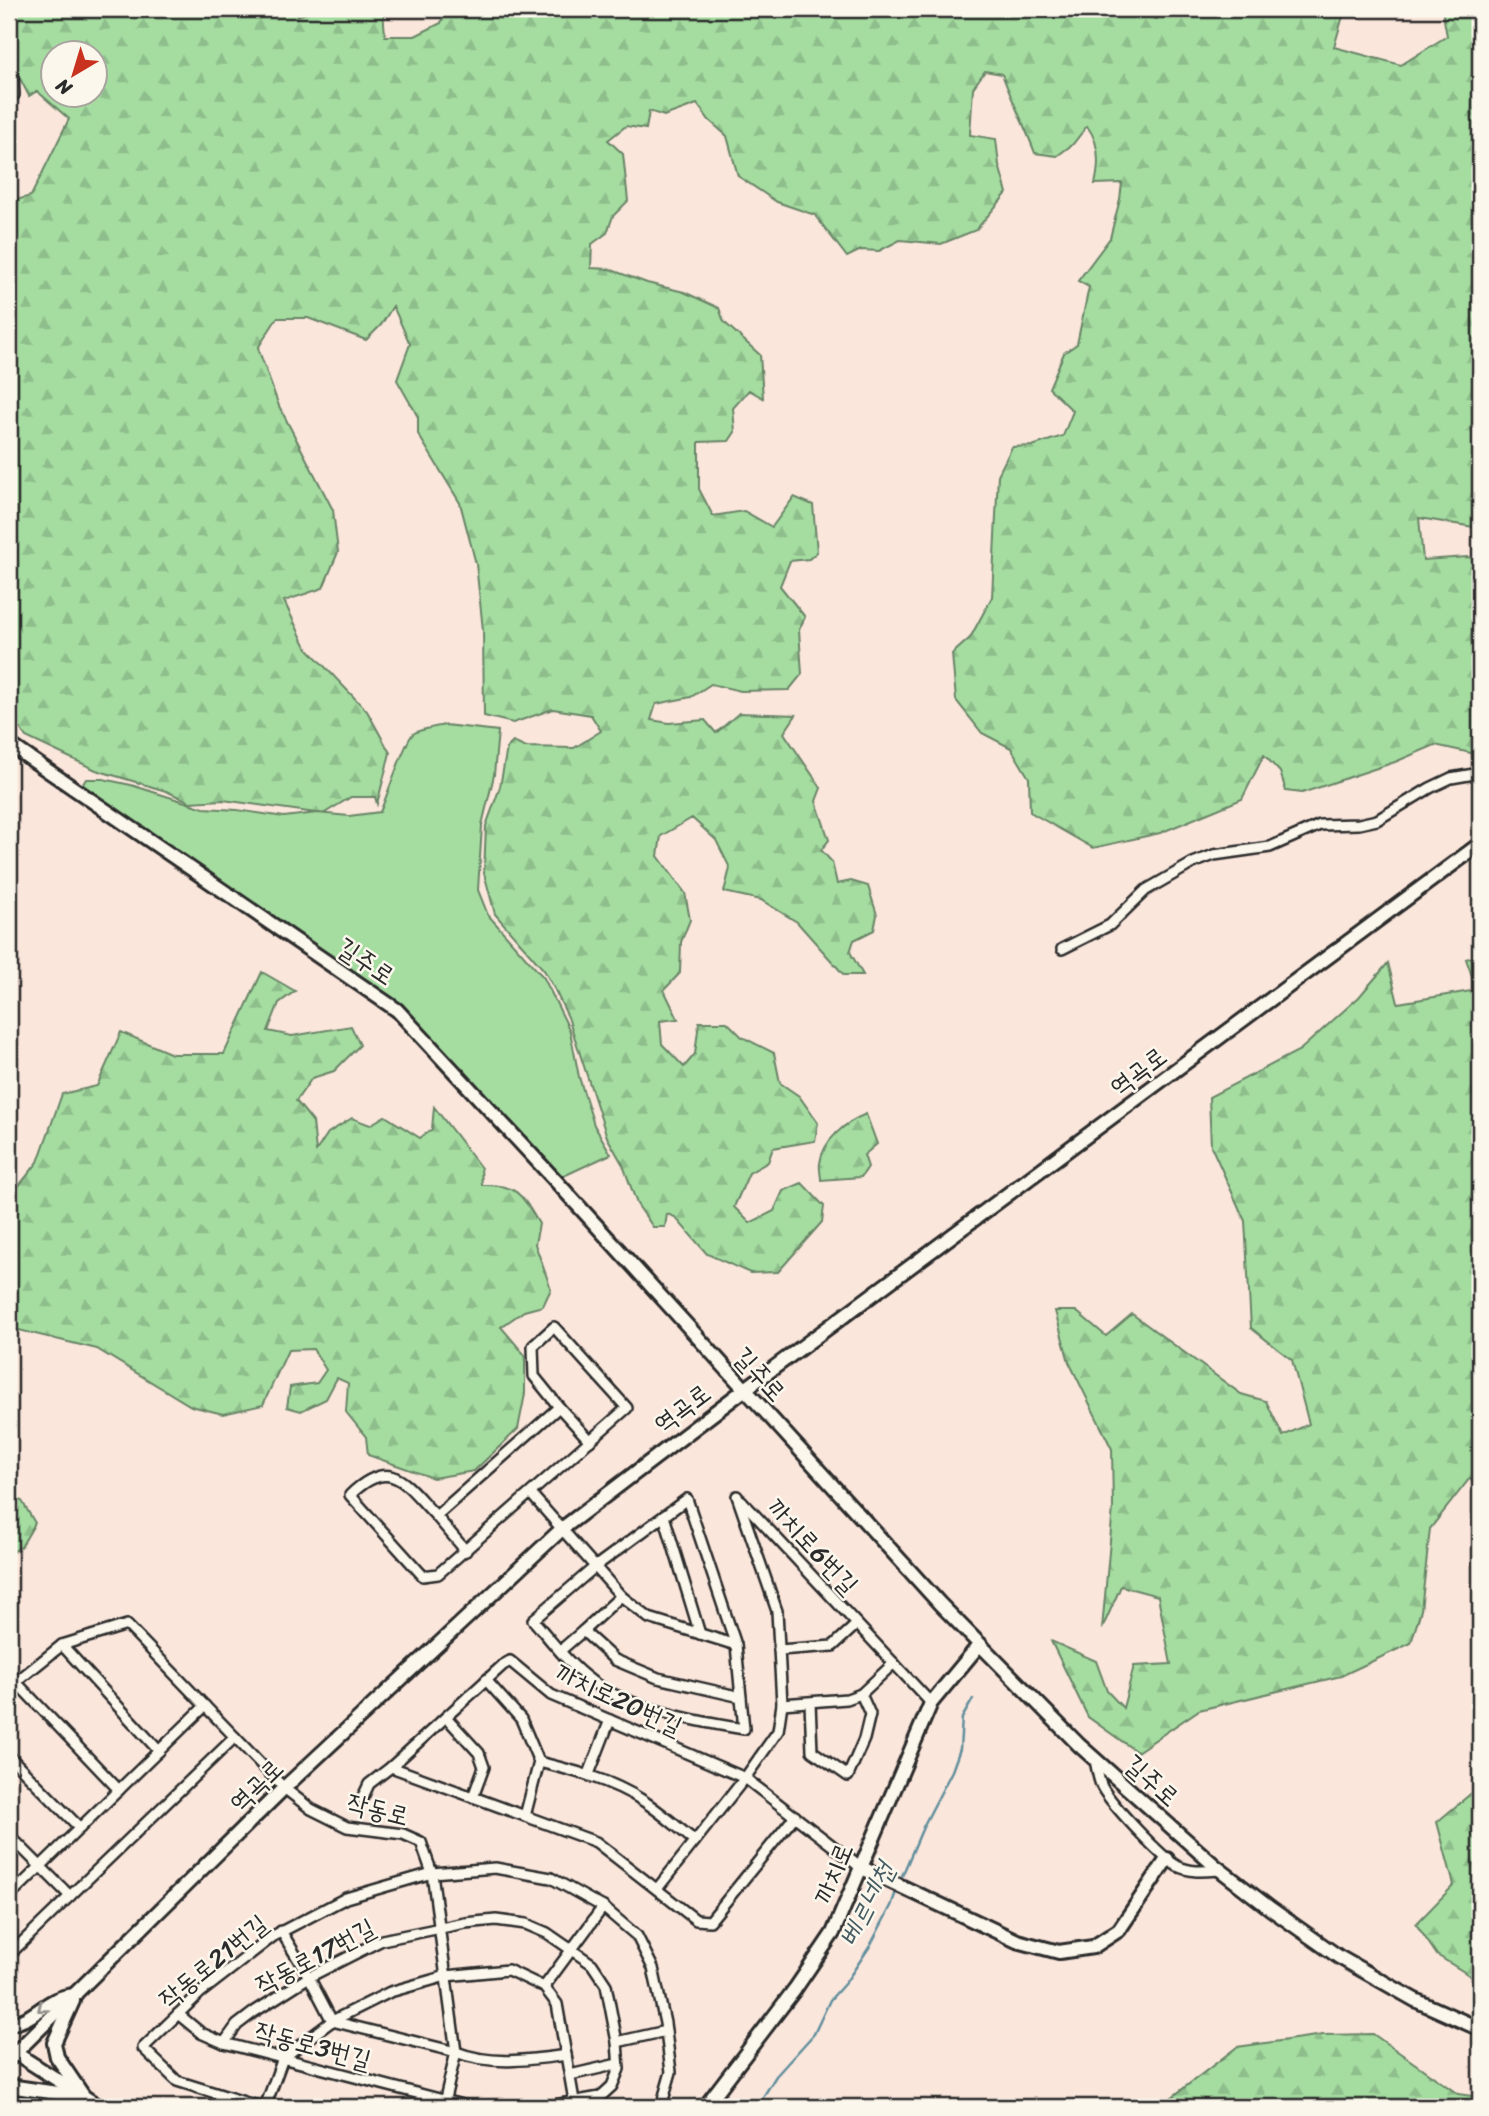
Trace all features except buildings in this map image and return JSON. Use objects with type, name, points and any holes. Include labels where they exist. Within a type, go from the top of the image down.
[{"type":"street","points":[[9,71],[13,76],[14,95]]},
{"type":"street","name":"길주로","points":[[9,744],[397,1010],[980,1644],[1095,1759],[1220,1870],[1339,1957],[1415,2000],[1480,2029]]},
{"type":"street","points":[[1062,949],[1110,925],[1146,890],[1193,863],[1214,855],[1270,847],[1320,824],[1359,824],[1377,820],[1451,778],[1480,773]]},
{"type":"street","name":"역곡로","points":[[11,2054],[76,1994],[285,1788],[563,1528],[744,1390],[1480,844]]},
{"type":"street","points":[[466,1551],[398,1477],[380,1474],[364,1482],[350,1495],[423,1576],[438,1574],[466,1551],[531,1494],[627,1408],[554,1327],[533,1346],[534,1377],[590,1441]]},
{"type":"street","points":[[436,1516],[559,1407]]},
{"type":"street","points":[[531,1494],[621,1596],[649,1618],[736,1645]]},
{"type":"street","name":"까치로6번길","points":[[858,1624],[833,1646],[779,1650],[777,1611],[737,1496],[858,1624],[931,1703]]},
{"type":"street","points":[[687,1499],[736,1645],[744,1729],[692,1721],[613,1694],[590,1680],[533,1620],[596,1566],[687,1499]]},
{"type":"street","points":[[664,1516],[700,1634]]},
{"type":"street","points":[[561,1650],[621,1596]]},
{"type":"street","name":"작동로","points":[[62,1645],[127,1625],[285,1788],[311,1809],[347,1827],[402,1834],[421,1842],[432,1873],[456,2052],[443,2104]]},
{"type":"street","points":[[583,1631],[615,1660],[658,1678],[741,1697]]},
{"type":"street","name":"까치로","points":[[705,2107],[795,1989],[833,1933],[931,1703],[980,1644]]},
{"type":"street","points":[[9,1692],[16,1682],[62,1645],[159,1751]]},
{"type":"street","points":[[657,1889],[745,1778],[778,1731],[782,1704],[779,1650]]},
{"type":"street","name":"까치로20번길","points":[[362,1799],[369,1784],[510,1661],[551,1695],[745,1778],[860,1867]]},
{"type":"street","points":[[782,1704],[847,1699],[861,1694],[894,1663]]},
{"type":"street","points":[[486,1680],[528,1731],[539,1762],[525,1816]]},
{"type":"street","points":[[16,1682],[118,1790]]},
{"type":"street","points":[[810,1703],[812,1751],[848,1776],[864,1739],[870,1714],[861,1694]]},
{"type":"street","points":[[9,1897],[205,1706]]},
{"type":"street","points":[[446,1717],[479,1753],[484,1767],[473,1797]]},
{"type":"street","points":[[589,1774],[610,1720]]},
{"type":"street","points":[[9,1955],[235,1737]]},
{"type":"street","points":[[9,1756],[80,1828]]},
{"type":"street","points":[[1095,1759],[1102,1787],[1127,1818],[1167,1859],[1179,1867],[1197,1871],[1220,1870]]},
{"type":"street","points":[[539,1762],[589,1774],[643,1800],[695,1841]]},
{"type":"street","points":[[391,1767],[596,1842],[696,1920],[710,1921],[795,1816]]},
{"type":"street","points":[[9,1835],[70,1896]]},
{"type":"street","points":[[860,1867],[1017,1941],[1059,1952],[1093,1947],[1119,1930],[1167,1859]]},
{"type":"street","name":"작동로21번길","points":[[260,2107],[177,2081],[144,2048],[200,1993],[281,1931],[345,1898],[432,1873],[495,1868],[551,1878],[603,1907],[637,1936],[653,1968],[666,2031],[671,2072],[661,2107]]},
{"type":"street","points":[[544,1987],[603,1907]]},
{"type":"street","name":"작동로17번길","points":[[224,2043],[237,2025],[309,1977],[382,1940],[439,1927],[496,1920],[526,1924],[547,1933],[592,1964],[606,1985],[617,2042],[618,2064]]},
{"type":"street","points":[[281,1931],[332,2021],[456,2052],[473,2059],[500,2061],[566,2055]]},
{"type":"street","points":[[265,2107],[283,2058],[332,2021],[390,1993],[446,1976],[509,1970],[544,1987],[557,2004],[575,2105]]},
{"type":"street","points":[[9,2024],[28,2018],[59,1997],[76,1994]]},
{"type":"street","points":[[76,1994],[54,2043],[57,2057],[84,2097]]},
{"type":"street","name":"작동로3번길","points":[[178,2014],[201,2033],[224,2043],[443,2104],[470,2107]]},
{"type":"street","points":[[617,2042],[666,2031]]},
{"type":"street","points":[[11,2054],[100,2107]]},
{"type":"street","points":[[543,2107],[575,2105],[600,2097],[612,2086],[618,2064],[570,2075]]},
{"type":"street","points":[[9,2086],[84,2097]]},
{"type":"green space","points":[[9,9],[298,9],[298,16],[316,9],[383,9],[385,36],[415,36],[441,23],[446,9],[1144,9],[1148,17],[1157,19],[1161,9],[1345,9],[1334,47],[1401,65],[1447,36],[1442,9],[1480,9],[1480,528],[1419,518],[1423,560],[1468,557],[1480,560],[1480,755],[1435,745],[1395,762],[1302,793],[1286,791],[1280,772],[1264,755],[1242,799],[1160,833],[1093,848],[1030,812],[1029,778],[1011,748],[982,733],[956,700],[952,654],[970,638],[992,597],[998,475],[1012,447],[1032,446],[1063,436],[1073,411],[1049,388],[1064,353],[1077,344],[1089,287],[1078,281],[1110,238],[1122,183],[1095,184],[1098,154],[1087,126],[1073,144],[1057,156],[1035,153],[1002,74],[985,71],[973,88],[970,135],[996,139],[999,165],[1007,193],[976,230],[941,244],[900,240],[879,251],[861,250],[847,257],[815,215],[777,202],[738,176],[727,136],[709,120],[697,104],[664,116],[649,111],[646,129],[626,126],[608,140],[623,154],[628,201],[613,216],[607,233],[592,244],[591,268],[609,269],[647,283],[684,292],[719,308],[724,322],[760,355],[763,398],[749,390],[733,408],[735,432],[729,441],[699,442],[699,489],[713,516],[744,511],[772,527],[794,497],[813,505],[817,552],[809,559],[790,561],[780,586],[805,617],[799,630],[802,674],[789,690],[741,691],[711,684],[691,697],[656,704],[651,720],[669,723],[705,720],[716,733],[739,713],[796,715],[784,733],[821,788],[816,801],[829,840],[821,850],[832,862],[837,884],[851,881],[868,886],[877,915],[874,930],[854,940],[850,952],[863,975],[844,975],[797,922],[761,900],[724,892],[730,868],[716,840],[692,818],[661,836],[658,856],[685,893],[690,920],[681,942],[680,973],[664,990],[678,1019],[660,1021],[662,1044],[684,1067],[695,1054],[699,1022],[727,1022],[742,1037],[774,1053],[780,1083],[799,1096],[818,1123],[815,1141],[773,1148],[768,1162],[749,1173],[734,1207],[750,1223],[774,1211],[783,1191],[802,1183],[824,1206],[822,1222],[778,1272],[750,1273],[707,1254],[675,1217],[667,1214],[665,1227],[653,1227],[637,1204],[623,1165],[607,1137],[568,1017],[544,970],[495,914],[484,873],[486,826],[500,787],[507,748],[513,742],[524,747],[574,748],[601,731],[591,715],[553,709],[513,723],[484,716],[483,630],[476,564],[460,503],[418,434],[418,417],[397,380],[410,344],[393,306],[381,325],[366,340],[308,318],[277,318],[258,348],[279,406],[333,510],[338,552],[323,588],[284,601],[306,647],[367,711],[390,753],[377,804],[375,797],[351,797],[323,814],[223,800],[190,802],[166,791],[96,770],[26,737],[9,712],[9,202],[31,196],[69,119],[56,108],[108,108],[108,38],[38,38],[38,92],[29,96],[15,69],[9,40],[16,23],[9,19]]},
{"type":"green space","points":[[445,725],[498,731],[494,775],[482,825],[478,890],[488,915],[544,978],[570,1031],[579,1077],[594,1125],[611,1154],[555,1180],[397,1010],[78,792],[86,779],[103,779],[204,808],[284,817],[317,813],[349,816],[380,812],[410,738],[420,731]]},
{"type":"green space","points":[[1480,955],[1480,1494],[1470,1478],[1430,1529],[1421,1610],[1411,1643],[1341,1676],[1199,1710],[1137,1752],[1088,1717],[1051,1641],[1096,1661],[1107,1691],[1123,1708],[1134,1666],[1171,1664],[1158,1596],[1121,1586],[1102,1629],[1113,1508],[1112,1449],[1069,1362],[1055,1311],[1076,1311],[1106,1336],[1132,1314],[1241,1394],[1266,1401],[1283,1436],[1309,1424],[1292,1360],[1251,1328],[1245,1221],[1211,1146],[1209,1097],[1300,1050],[1359,997],[1388,963],[1398,1003],[1477,990],[1466,959]]},
{"type":"green space","points":[[262,972],[295,991],[279,1003],[268,1031],[292,1036],[351,1026],[360,1045],[334,1071],[312,1078],[296,1101],[313,1122],[316,1151],[328,1133],[352,1118],[370,1125],[385,1116],[420,1138],[432,1129],[434,1107],[481,1168],[482,1185],[504,1187],[518,1193],[539,1224],[535,1244],[551,1289],[543,1306],[524,1311],[501,1327],[525,1355],[525,1394],[518,1429],[474,1471],[433,1478],[368,1455],[366,1437],[346,1412],[348,1383],[337,1378],[326,1399],[301,1411],[287,1407],[290,1387],[317,1383],[326,1370],[313,1349],[288,1350],[263,1405],[223,1414],[191,1406],[97,1349],[19,1330],[9,1335],[9,1198],[38,1162],[62,1094],[97,1086],[121,1032],[172,1054],[224,1054]]},
{"type":"green space","points":[[866,1114],[877,1144],[864,1155],[868,1167],[861,1177],[821,1180],[820,1163],[831,1139],[843,1127]]},
{"type":"green space","points":[[9,1497],[22,1501],[35,1523],[21,1547],[9,1554]]},
{"type":"green space","points":[[1480,1786],[1480,1982],[1437,1955],[1416,1924],[1454,1885],[1437,1822]]},
{"type":"green space","points":[[1373,2034],[1458,2094],[1480,2097],[1480,2107],[1167,2107],[1171,2098],[1237,2047],[1323,2035]]},
{"type":"waterway","name":"베르네천","points":[[899,1883],[924,1825],[952,1771],[960,1749],[962,1718],[973,1699]]},
{"type":"waterway","name":"베르네천","points":[[757,2107],[776,2076],[814,2034],[830,2000],[846,1982],[870,1946],[897,1889]]}]
